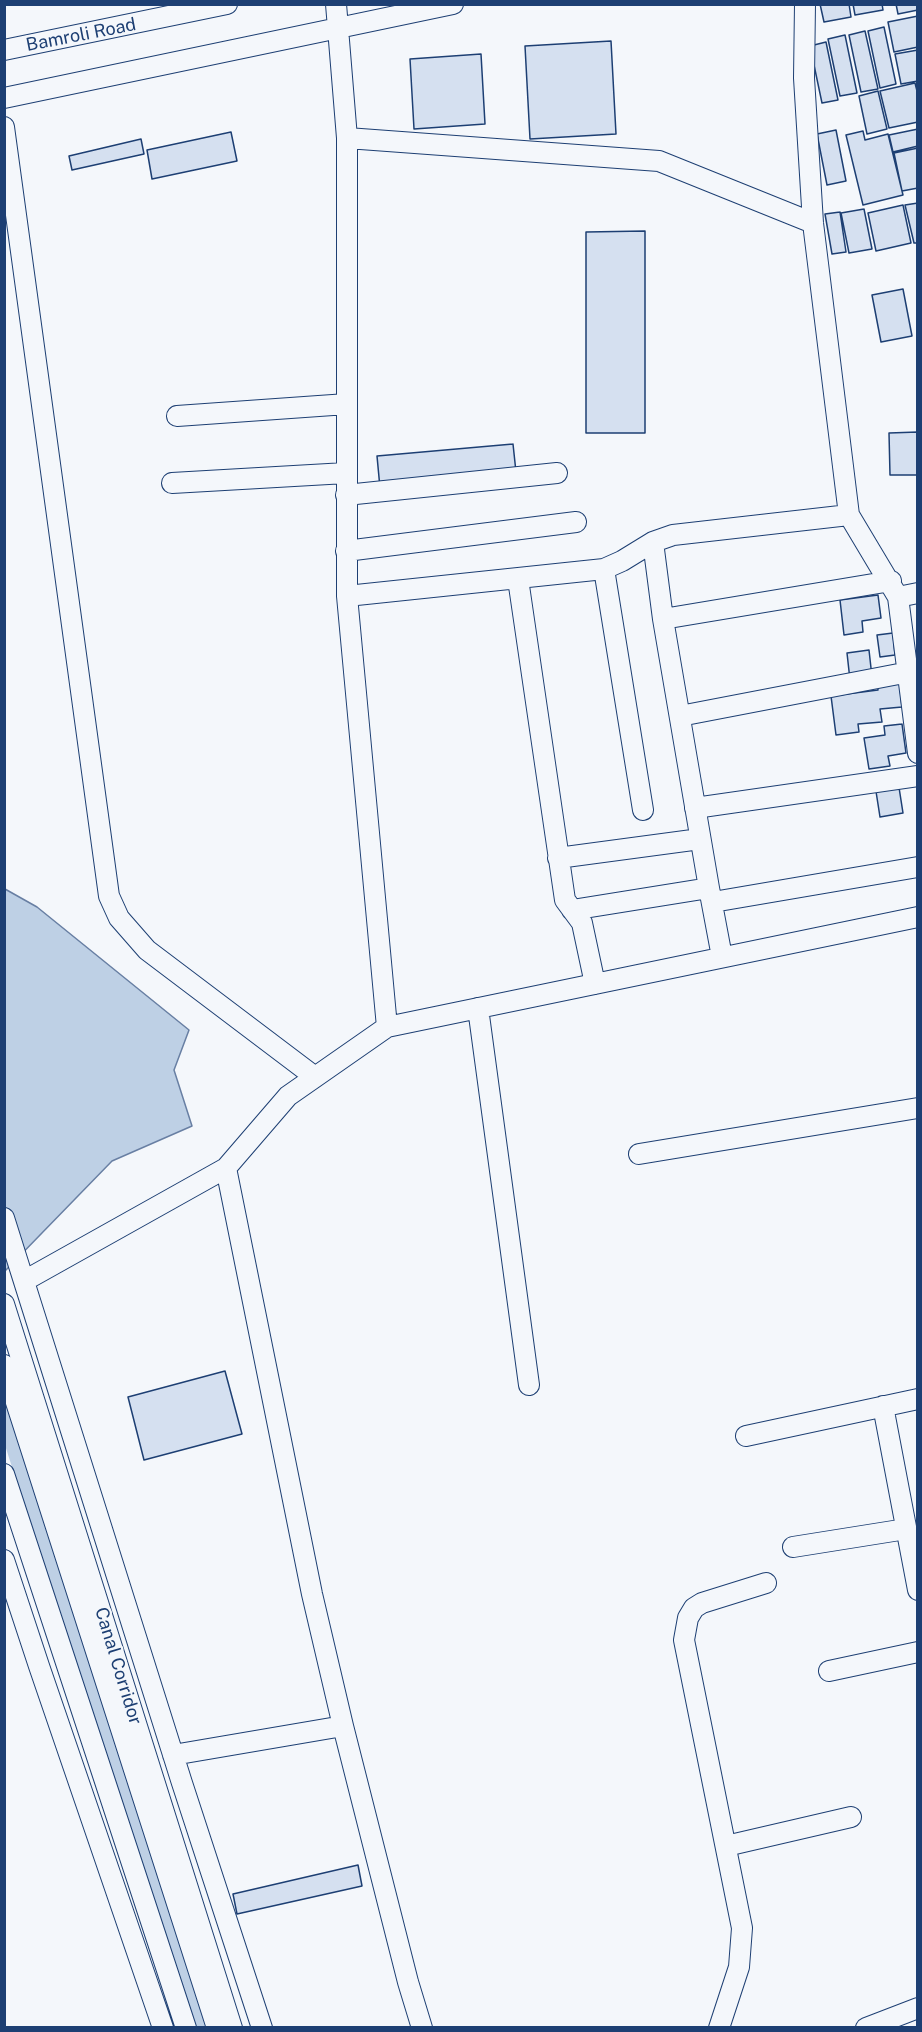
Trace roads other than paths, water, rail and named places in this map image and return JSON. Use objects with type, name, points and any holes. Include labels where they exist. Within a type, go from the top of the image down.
[{"type":"street","points":[[336,4],[347,138],[346,596],[387,1027]]},
{"type":"street","points":[[4,98],[453,4]]},
{"type":"street","points":[[805,4],[804,78],[813,223],[849,515],[902,590],[910,629],[909,672],[918,753]]},
{"type":"street","name":"Bamroli Road","points":[[4,50],[217,6]]},
{"type":"street","points":[[4,127],[109,896],[119,918],[147,950],[315,1077]]},
{"type":"street","points":[[347,138],[659,161],[813,223]]},
{"type":"street","points":[[177,416],[346,404]]},
{"type":"street","points":[[346,495],[556,473]]},
{"type":"street","points":[[172,483],[346,474]]},
{"type":"street","points":[[346,596],[604,569],[653,542],[674,536],[849,515]]},
{"type":"street","points":[[346,551],[576,522]]},
{"type":"street","points":[[653,542],[663,619],[722,957]]},
{"type":"street","points":[[604,569],[643,810]]},
{"type":"street","points":[[518,579],[565,900],[582,924],[595,984]]},
{"type":"street","points":[[663,619],[902,590]]},
{"type":"street","points":[[680,716],[909,672]]},
{"type":"street","points":[[695,808],[918,776]]},
{"type":"street","points":[[558,858],[700,839]]},
{"type":"street","points":[[572,910],[711,895],[918,867]]},
{"type":"street","points":[[24,1281],[226,1168],[288,1096],[387,1027],[918,917]]},
{"type":"street","points":[[478,1008],[529,1385]]},
{"type":"street","points":[[639,1154],[918,1108]]},
{"type":"street","points":[[226,1168],[312,1594],[343,1726],[408,1982],[422,2028]]},
{"type":"street","points":[[4,1218],[173,1755],[262,2028]]},
{"type":"street","name":"Canal Corridor","points":[[4,1304],[232,2028]]},
{"type":"street","points":[[4,1365],[217,2028]]},
{"type":"street","points":[[746,1436],[918,1399]]},
{"type":"street","points":[[883,1406],[918,1590]]},
{"type":"street","points":[[4,1474],[186,2028]]},
{"type":"street","points":[[793,1547],[906,1529]]},
{"type":"street","points":[[4,1560],[164,2028]]},
{"type":"street","points":[[719,2028],[739,1967],[742,1928],[684,1640],[688,1618],[694,1608],[702,1603],[766,1583]]},
{"type":"street","points":[[829,1671],[918,1652]]},
{"type":"street","points":[[173,1755],[343,1726]]},
{"type":"street","points":[[726,1846],[851,1817]]},
{"type":"street","points":[[866,2028],[918,2008]]},
{"type":"water","points":[[5,889],[37,907],[189,1030],[174,1070],[192,1126],[112,1161],[5,1271]]},
{"type":"waterway","points":[[4,1412],[199,2028]]}]
